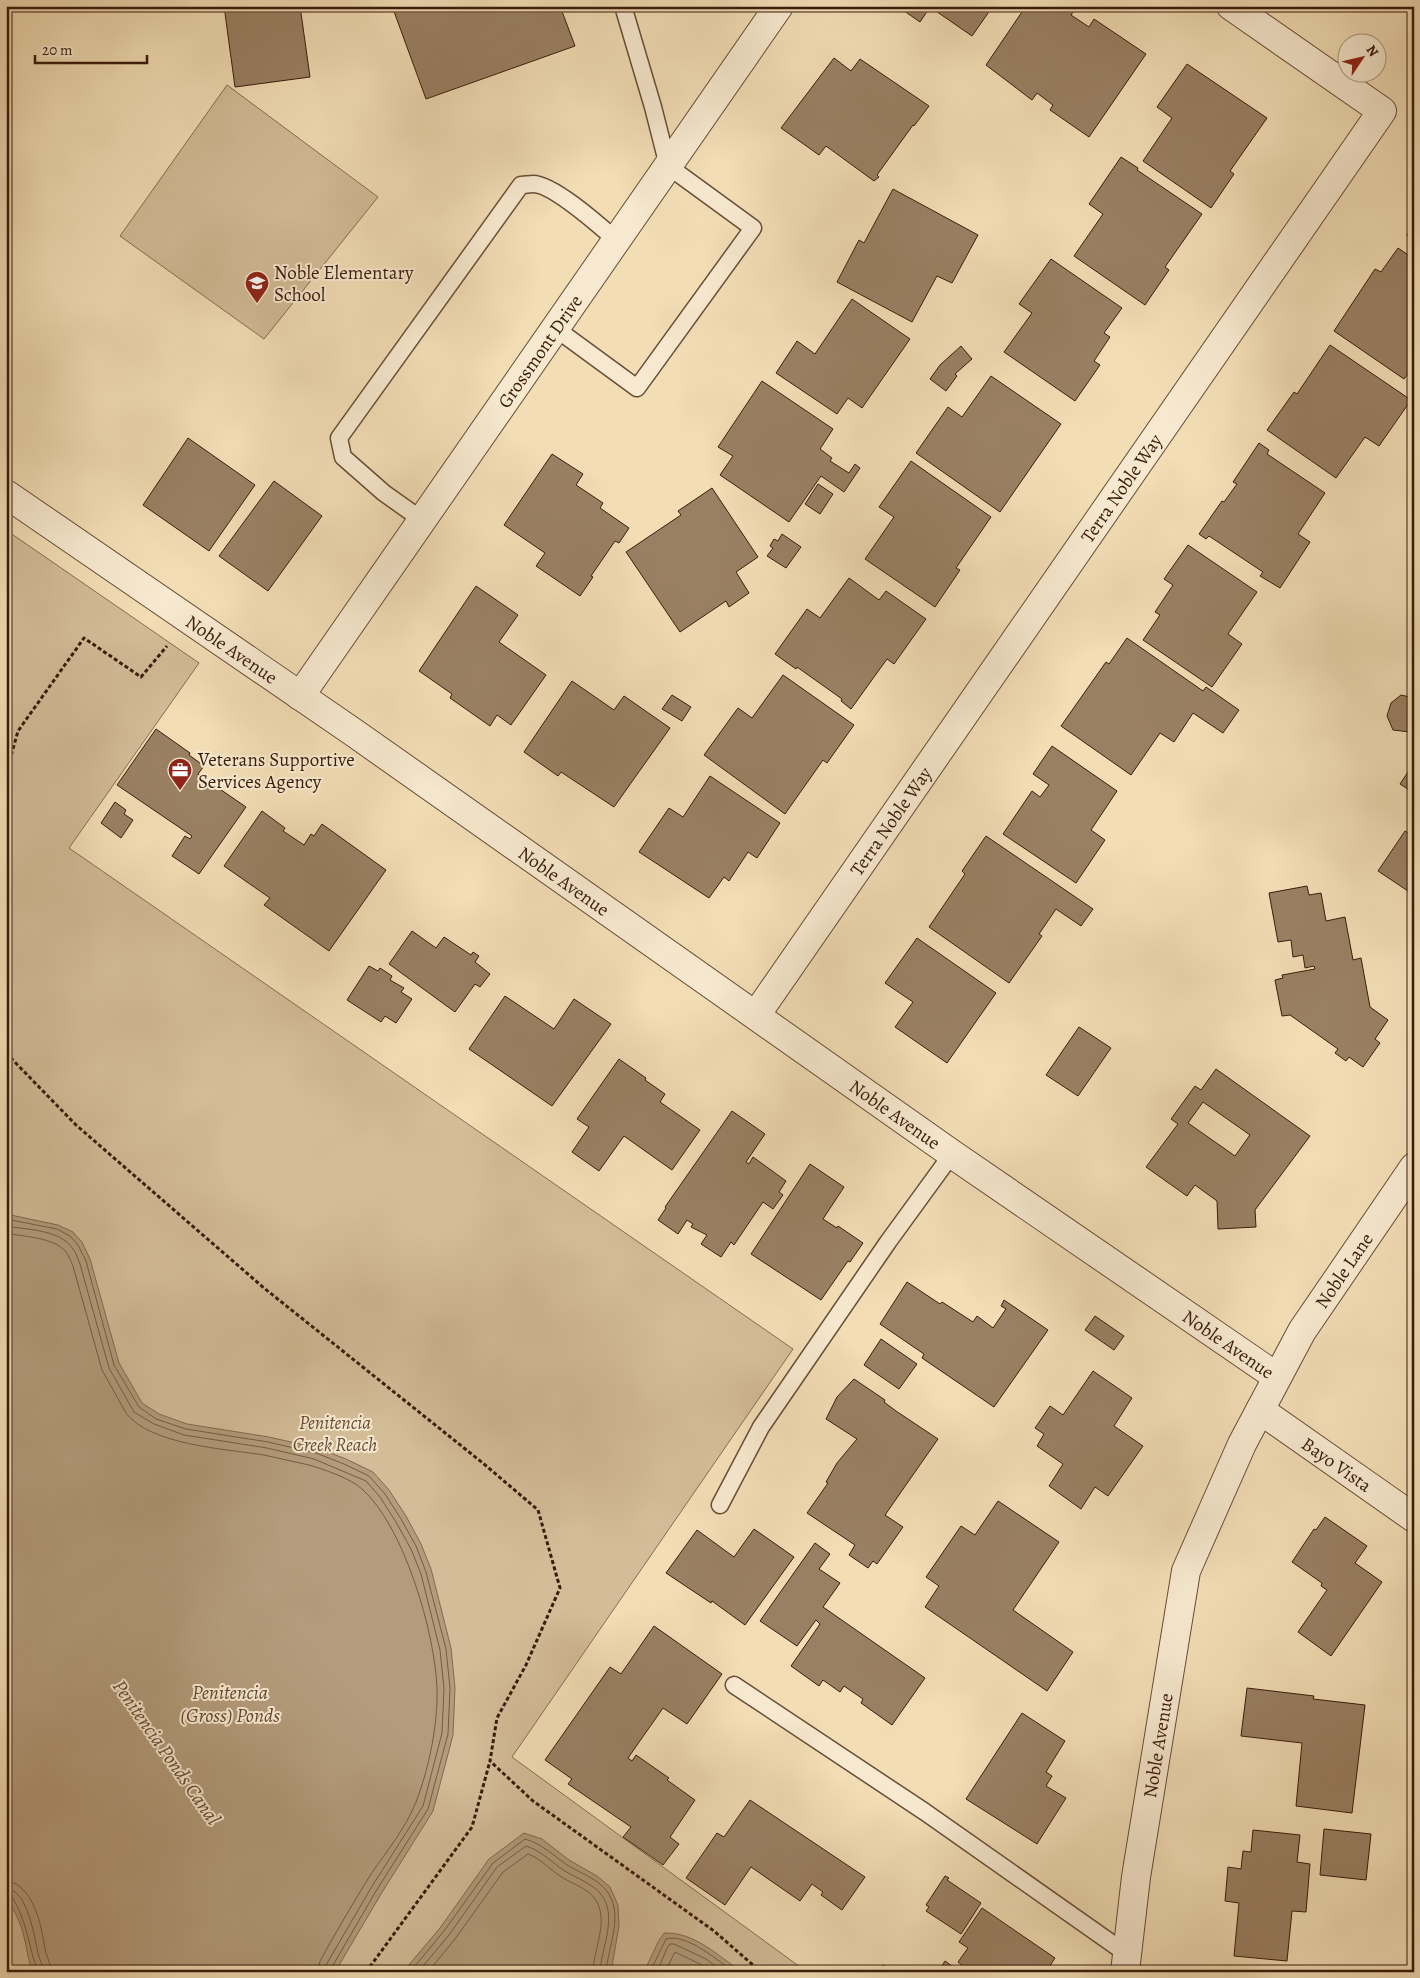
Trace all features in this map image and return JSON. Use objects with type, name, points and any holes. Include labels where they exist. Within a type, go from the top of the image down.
[{"type":"street","name":"Grossmont Drive","points":[[300,696],[779,6]]},
{"type":"street","name":"Terra Noble Way","points":[[756,1015],[1382,111],[1231,6]]},
{"type":"street","name":"Noble Avenue","points":[[6,494],[300,696],[952,1154],[1277,1377],[1242,1444],[1186,1572],[1136,1877],[1126,1963]]},
{"type":"street","name":"Noble Lane","points":[[1277,1377],[1302,1331],[1414,1167]]},
{"type":"street","name":"Bayo Vista","points":[[1260,1410],[1414,1518]]},
{"type":"lane","points":[[555,328],[637,388],[753,228],[668,166],[653,107],[623,6]]},
{"type":"lane","points":[[422,520],[384,493],[343,457],[339,438],[521,185],[534,183],[546,188],[581,210],[616,240]]},
{"type":"lane","points":[[720,1505],[761,1427],[888,1242],[952,1154]]},
{"type":"lane","points":[[734,1684],[925,1812],[1126,1963]]},
{"type":"path","points":[[6,774],[18,731],[84,638],[141,677],[189,620]]},
{"type":"path","points":[[6,1052],[76,1125],[264,1288],[484,1464],[538,1510],[560,1588],[526,1665],[497,1718],[490,1761],[472,1827],[366,1972]]},
{"type":"path","points":[[490,1761],[534,1801],[714,1931],[761,1972]]},
{"type":"green space","points":[[227,85],[378,197],[264,339],[120,236]]},
{"type":"green space","name":"Penitencia Creek Reach","points":[[6,530],[199,663],[69,848],[793,1349],[512,1757],[807,1972],[6,1972]]},
{"type":"water","name":"Penitencia (Gross) Ponds","points":[[6,1214],[58,1225],[73,1232],[82,1242],[90,1259],[119,1363],[142,1403],[159,1414],[187,1424],[269,1437],[317,1448],[373,1472],[389,1490],[421,1544],[431,1569],[451,1648],[455,1688],[453,1735],[433,1811],[335,1972],[33,1972],[21,1926],[6,1896]]},
{"type":"water","points":[[524,1833],[542,1839],[569,1860],[597,1876],[610,1887],[618,1905],[619,1926],[611,1972],[403,1972],[440,1928],[489,1859]]},
{"type":"water","points":[[664,1933],[686,1936],[706,1946],[742,1972],[644,1972]]},
{"type":"building","points":[[224,6],[300,6],[310,77],[235,87]]},
{"type":"building","points":[[392,6],[560,6],[575,46],[426,99]]},
{"type":"building","points":[[897,6],[993,6],[972,36],[930,7],[920,22]]},
{"type":"building","points":[[1026,6],[1073,6],[1076,8],[1071,15],[1089,27],[1094,19],[1146,54],[1089,137],[1050,110],[1053,105],[1037,93],[1032,100],[986,65]]},
{"type":"building","points":[[834,58],[851,71],[860,59],[929,106],[877,175],[879,177],[874,181],[826,146],[819,155],[781,128]]},
{"type":"building","points":[[1187,64],[1267,118],[1230,171],[1234,174],[1211,208],[1143,161],[1172,118],[1157,107]]},
{"type":"building","points":[[1121,157],[1202,214],[1165,267],[1169,270],[1145,305],[1074,256],[1103,214],[1089,204]]},
{"type":"building","points":[[893,189],[978,235],[952,283],[937,276],[912,322],[837,282],[859,240],[864,243]]},
{"type":"building","points":[[1414,226],[1414,240],[1407,235]]},
{"type":"building","points":[[1398,248],[1414,259],[1414,365],[1404,379],[1334,331],[1375,269],[1381,272]]},
{"type":"building","points":[[1051,259],[1122,308],[1104,333],[1110,337],[1094,361],[1100,365],[1075,401],[1004,352],[1032,313],[1019,304]]},
{"type":"building","points":[[852,299],[910,339],[862,408],[848,398],[837,414],[776,373],[797,341],[815,354]]},
{"type":"building","points":[[1330,345],[1411,400],[1379,446],[1365,437],[1336,478],[1267,430],[1294,392],[1297,394]]},
{"type":"building","points":[[961,346],[972,359],[955,374],[957,376],[946,391],[930,379],[940,365]]},
{"type":"building","points":[[991,376],[1061,424],[1000,512],[916,453],[948,407],[962,417]]},
{"type":"building","points":[[762,381],[833,429],[820,449],[832,458],[830,461],[849,473],[855,464],[860,468],[844,492],[821,476],[789,522],[720,475],[733,456],[718,447]]},
{"type":"building","points":[[188,438],[255,485],[209,551],[143,505]]},
{"type":"building","points":[[1259,443],[1269,450],[1267,454],[1325,493],[1298,534],[1310,542],[1280,588],[1260,576],[1263,572],[1209,536],[1206,539],[1199,534],[1222,501],[1224,502],[1237,484],[1233,482]]},
{"type":"building","points":[[552,454],[583,474],[576,485],[603,503],[600,508],[629,528],[619,543],[615,541],[580,596],[536,566],[545,553],[504,525]]},
{"type":"building","points":[[911,461],[991,517],[956,568],[960,570],[935,607],[865,559],[894,517],[879,507]]},
{"type":"building","points":[[274,481],[322,516],[268,591],[219,556]]},
{"type":"building","points":[[818,484],[833,494],[820,514],[805,504]]},
{"type":"building","points":[[712,488],[758,557],[736,572],[749,593],[729,607],[726,601],[680,632],[626,552],[681,515],[678,511]]},
{"type":"building","points":[[782,534],[801,547],[786,568],[767,556],[773,548],[770,546],[774,539],[778,541]]},
{"type":"building","points":[[1188,545],[1257,592],[1228,634],[1242,644],[1212,687],[1143,640],[1160,615],[1155,612],[1173,585],[1164,579]]},
{"type":"building","points":[[849,578],[879,600],[886,591],[926,619],[894,664],[887,659],[851,709],[841,701],[842,699],[775,654],[807,609],[820,618]]},
{"type":"building","points":[[476,586],[518,615],[499,642],[546,675],[511,725],[497,715],[490,726],[450,698],[452,694],[419,671]]},
{"type":"building","points":[[1127,638],[1203,691],[1206,687],[1239,710],[1223,733],[1193,713],[1174,742],[1160,733],[1131,775],[1061,726],[1106,662],[1109,664]]},
{"type":"building","points":[[783,675],[854,725],[827,763],[823,760],[785,814],[704,755],[738,708],[752,718]]},
{"type":"building","points":[[572,681],[614,710],[624,696],[670,728],[614,807],[561,772],[558,776],[524,752]]},
{"type":"building","points":[[672,695],[691,707],[682,721],[662,709]]},
{"type":"building","points":[[1401,695],[1414,698],[1414,730],[1410,732],[1393,730],[1387,716],[1391,703]]},
{"type":"building","points":[[156,729],[190,753],[189,755],[204,766],[198,774],[246,807],[199,874],[172,856],[185,836],[190,839],[192,836],[117,785]]},
{"type":"building","points":[[1052,746],[1117,791],[1091,830],[1105,840],[1076,883],[1003,834],[1032,791],[1040,797],[1049,785],[1033,774]]},
{"type":"building","points":[[1414,763],[1414,793],[1400,784]]},
{"type":"building","points":[[710,776],[780,823],[757,858],[748,852],[729,881],[724,877],[709,898],[639,852],[669,808],[683,817]]},
{"type":"building","points":[[115,802],[126,810],[124,814],[133,820],[121,838],[101,823]]},
{"type":"building","points":[[262,811],[285,828],[283,831],[304,845],[311,834],[314,836],[322,824],[386,870],[329,951],[264,905],[270,898],[224,866]]},
{"type":"building","points":[[1405,831],[1414,837],[1414,895],[1378,871]]},
{"type":"building","points":[[986,836],[1093,909],[1081,926],[1056,909],[1039,934],[1042,936],[1009,983],[929,927],[965,874],[962,871]]},
{"type":"building","points":[[1307,886],[1309,895],[1321,893],[1326,921],[1345,917],[1353,960],[1361,958],[1370,1007],[1388,1020],[1375,1039],[1380,1043],[1363,1067],[1349,1057],[1346,1061],[1335,1053],[1338,1049],[1290,1015],[1282,1016],[1275,980],[1283,978],[1282,975],[1315,969],[1314,966],[1305,968],[1303,955],[1293,957],[1291,940],[1278,942],[1269,893]]},
{"type":"building","points":[[412,931],[436,948],[444,937],[471,955],[473,952],[479,956],[475,962],[490,974],[480,987],[475,984],[455,1012],[389,964]]},
{"type":"building","points":[[917,938],[996,993],[947,1063],[895,1027],[913,1002],[885,983]]},
{"type":"building","points":[[369,966],[378,971],[380,968],[392,976],[390,980],[404,988],[401,992],[412,999],[396,1023],[385,1016],[381,1022],[347,1000]]},
{"type":"building","points":[[505,996],[554,1029],[574,999],[611,1024],[552,1106],[469,1049]]},
{"type":"building","points":[[1079,1027],[1111,1048],[1078,1096],[1046,1075]]},
{"type":"building","points":[[619,1059],[665,1094],[660,1102],[700,1130],[672,1170],[624,1136],[599,1171],[572,1152],[589,1127],[577,1119]]},
{"type":"building","points":[[1216,1069],[1310,1136],[1255,1210],[1256,1227],[1218,1229],[1217,1201],[1195,1185],[1187,1196],[1146,1167],[1178,1124],[1171,1119],[1195,1086],[1201,1090]],"holes":[[[1203,1102],[1250,1135],[1235,1156],[1188,1123]]]},
{"type":"building","points":[[732,1111],[765,1134],[746,1162],[749,1164],[753,1157],[786,1181],[779,1192],[783,1195],[773,1209],[763,1202],[734,1245],[731,1242],[721,1257],[701,1244],[707,1235],[691,1227],[693,1224],[687,1220],[678,1234],[658,1220],[665,1207]]},
{"type":"building","points":[[810,1164],[844,1187],[823,1219],[837,1228],[838,1226],[863,1243],[821,1300],[751,1254]]},
{"type":"building","points":[[907,1282],[940,1304],[942,1302],[973,1322],[977,1316],[993,1328],[1006,1309],[1001,1306],[1004,1300],[1048,1330],[994,1407],[922,1358],[924,1354],[880,1324]]},
{"type":"building","points":[[1095,1316],[1124,1336],[1114,1350],[1085,1330]]},
{"type":"building","points":[[881,1339],[917,1364],[899,1389],[864,1365]]},
{"type":"building","points":[[1093,1371],[1132,1398],[1114,1426],[1143,1446],[1108,1496],[1095,1487],[1081,1509],[1049,1486],[1063,1464],[1037,1446],[1044,1434],[1035,1428],[1050,1406],[1063,1415]]},
{"type":"building","points":[[854,1379],[885,1400],[884,1402],[896,1411],[938,1439],[885,1515],[903,1527],[877,1564],[873,1561],[868,1568],[849,1555],[855,1545],[807,1513],[828,1483],[826,1482],[837,1463],[857,1439],[826,1419],[837,1397]]},
{"type":"building","points":[[998,1501],[1059,1542],[1013,1610],[1073,1652],[1047,1691],[925,1607],[939,1586],[926,1577],[961,1526],[975,1535]]},
{"type":"building","points":[[1325,1517],[1367,1546],[1355,1563],[1382,1582],[1331,1656],[1298,1632],[1327,1590],[1321,1586],[1322,1583],[1292,1562],[1314,1529],[1316,1530]]},
{"type":"building","points":[[754,1529],[794,1557],[745,1625],[712,1601],[711,1603],[666,1573],[697,1530],[734,1557]]},
{"type":"building","points":[[815,1543],[830,1554],[819,1569],[840,1583],[823,1607],[925,1678],[892,1725],[861,1703],[863,1699],[844,1686],[840,1692],[823,1680],[819,1686],[791,1666],[820,1624],[816,1620],[797,1646],[760,1621]]},
{"type":"building","points":[[654,1626],[722,1674],[687,1724],[663,1708],[628,1758],[632,1761],[636,1755],[669,1778],[667,1780],[695,1800],[670,1837],[679,1844],[663,1865],[623,1837],[631,1827],[568,1784],[572,1779],[545,1760],[610,1667],[621,1674]]},
{"type":"building","points":[[1247,1688],[1314,1696],[1313,1699],[1365,1705],[1352,1813],[1296,1806],[1302,1743],[1241,1736]]},
{"type":"building","points":[[1022,1713],[1065,1741],[1046,1772],[1052,1776],[1046,1786],[1066,1798],[1037,1844],[966,1799]]},
{"type":"building","points":[[750,1800],[865,1877],[842,1910],[821,1895],[823,1892],[812,1884],[800,1901],[751,1867],[725,1905],[686,1878],[717,1833],[724,1837]]},
{"type":"building","points":[[1324,1829],[1371,1834],[1366,1880],[1320,1875]]},
{"type":"building","points":[[1253,1830],[1300,1835],[1297,1862],[1310,1864],[1306,1912],[1292,1911],[1287,1961],[1234,1956],[1239,1903],[1225,1901],[1228,1867],[1241,1869],[1243,1851],[1251,1852]]},
{"type":"building","points":[[945,1876],[949,1878],[947,1880],[981,1903],[961,1934],[926,1911],[929,1907],[926,1905]]},
{"type":"building","points":[[982,1908],[1055,1958],[1046,1972],[938,1972],[945,1961],[959,1971],[962,1965],[958,1962],[968,1948],[959,1942]]},
{"type":"building","points":[[883,1965],[893,1972],[879,1972]]},
{"type":"place","name":"Noble Elementary School","points":[[257,304]]},
{"type":"place","name":"Veterans Supportive Services Agency","points":[[180,791]]},
{"type":"water label","name":"Penitencia Ponds Canal","points":[[167,1752]]}]
